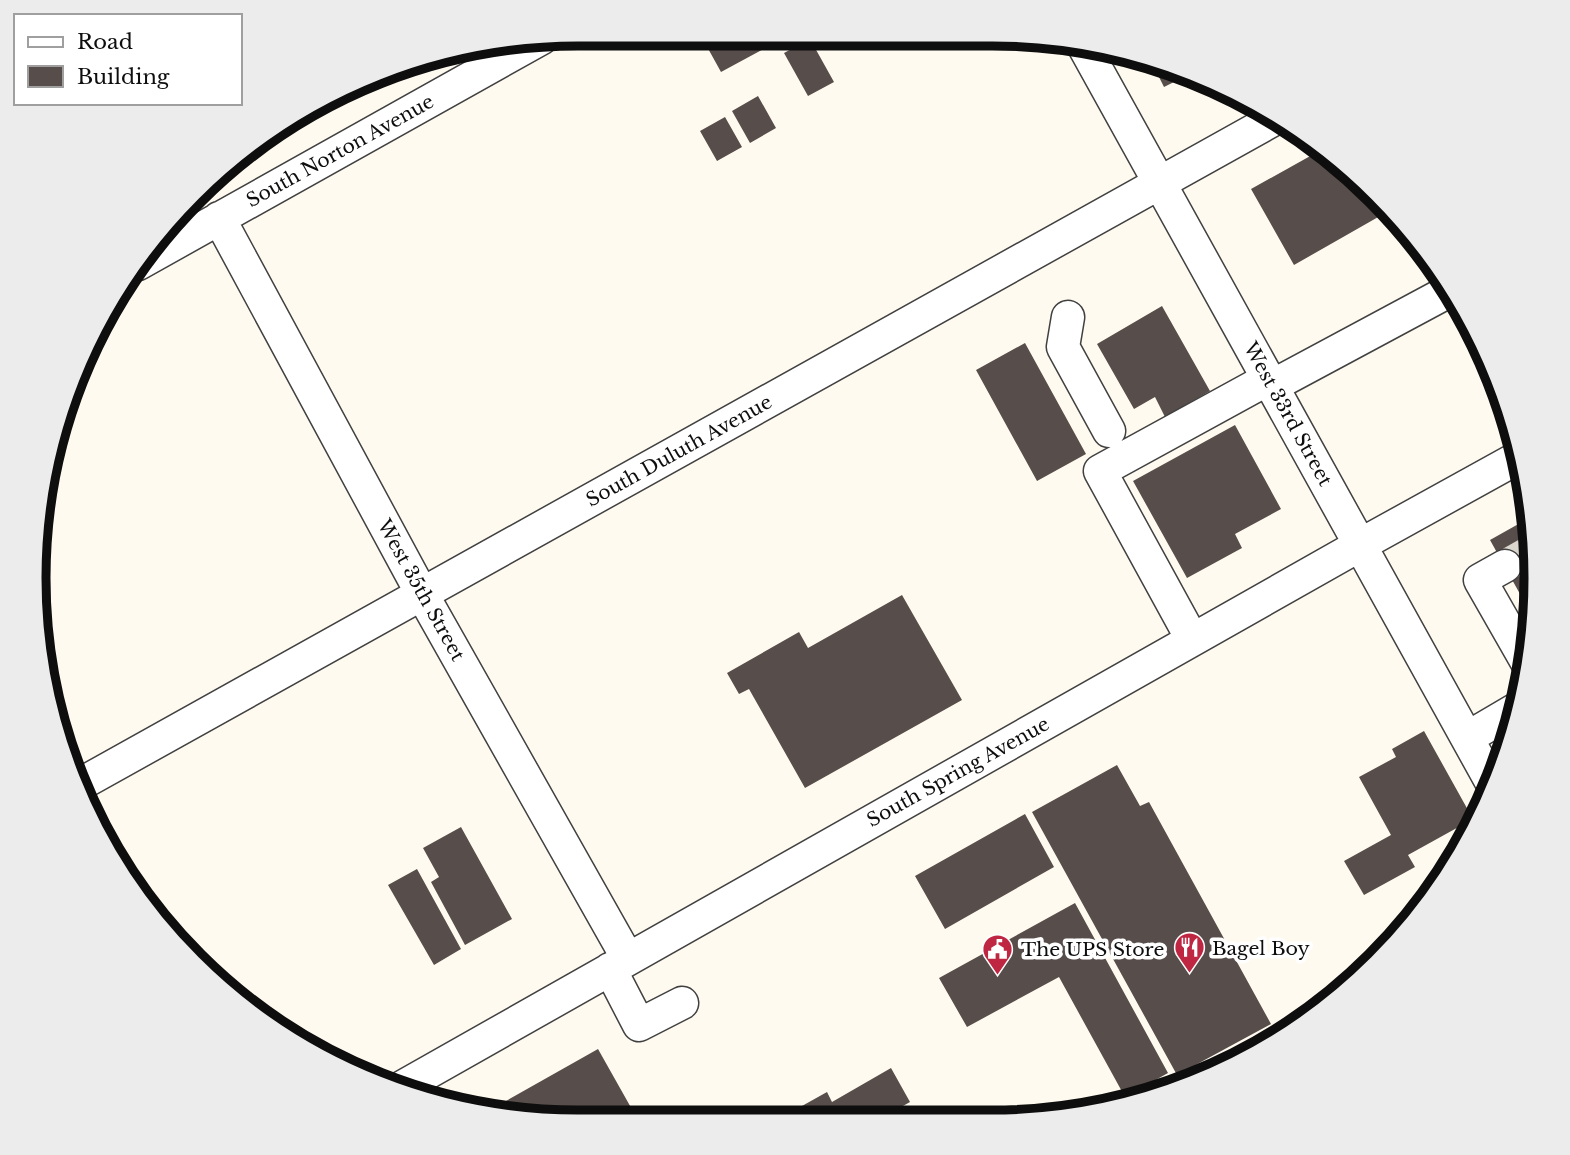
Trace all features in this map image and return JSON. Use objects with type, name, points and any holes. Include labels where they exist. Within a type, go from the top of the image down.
[{"type":"street","name":"South Norton Avenue","points":[[155,255],[523,49]]},
{"type":"street","name":"West 33rd Street","points":[[1089,55],[1487,774]]},
{"type":"street","name":"South Duluth Avenue","points":[[86,781],[1268,123]]},
{"type":"street","name":"West 35th Street","points":[[219,218],[619,964],[639,1024],[682,1003]]},
{"type":"street","points":[[1192,639],[1100,471],[1442,294]]},
{"type":"street","points":[[1068,317],[1063,346],[1110,431]]},
{"type":"street","name":"South Spring Avenue","points":[[411,1082],[1192,639],[1511,461]]},
{"type":"street","points":[[1504,566],[1480,580],[1520,649]]},
{"type":"street","points":[[1467,738],[1506,715]]},
{"type":"building","points":[[707,46],[769,46],[721,72]]},
{"type":"building","points":[[797,46],[814,46],[834,82],[808,96],[784,53]]},
{"type":"building","points":[[1156,72],[1179,80],[1164,87]]},
{"type":"building","points":[[758,96],[776,128],[750,143],[732,111]]},
{"type":"building","points":[[725,117],[742,147],[717,161],[700,131]]},
{"type":"building","points":[[1314,154],[1382,215],[1294,265],[1251,189]]},
{"type":"building","points":[[1162,306],[1210,391],[1165,417],[1155,397],[1134,409],[1097,344]]},
{"type":"building","points":[[1025,343],[1086,454],[1037,481],[976,370]]},
{"type":"building","points":[[1235,425],[1281,509],[1235,534],[1242,548],[1187,578],[1133,481]]},
{"type":"building","points":[[1521,522],[1524,592],[1520,594],[1490,540]]},
{"type":"building","points":[[902,595],[962,700],[805,788],[749,689],[739,694],[727,673],[799,632],[808,648]]},
{"type":"building","points":[[1424,731],[1470,813],[1464,824],[1408,855],[1415,867],[1364,895],[1344,861],[1391,835],[1359,777],[1396,757],[1392,749]]},
{"type":"building","points":[[1117,765],[1140,806],[1149,802],[1271,1024],[1177,1075],[1032,812]]},
{"type":"building","points":[[1025,814],[1054,867],[945,929],[915,876]]},
{"type":"building","points":[[461,827],[512,919],[465,945],[431,882],[439,877],[423,848]]},
{"type":"building","points":[[417,869],[461,949],[434,965],[388,885]]},
{"type":"building","points":[[1075,903],[1168,1073],[1142,1087],[1123,1093],[1059,977],[967,1027],[939,978]]},
{"type":"building","points":[[598,1049],[632,1110],[578,1110],[501,1104]]},
{"type":"building","points":[[891,1068],[910,1102],[896,1110],[795,1110],[827,1092],[832,1102]]},
{"type":"tunnel","points":[[1505,566],[1523,556]]},
{"type":"place","name":"Bagel Boy","points":[[1189,975]]},
{"type":"place","name":"The UPS Store","points":[[998,976]]}]
